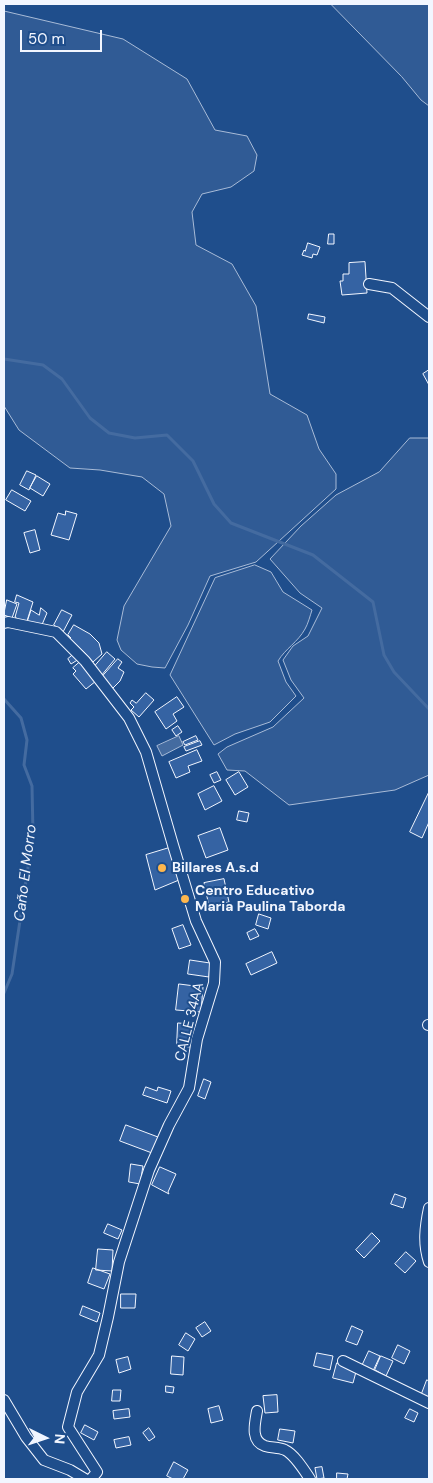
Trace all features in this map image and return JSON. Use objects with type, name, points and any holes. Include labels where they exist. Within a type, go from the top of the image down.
[{"type":"street","points":[[369,284],[392,288],[429,317]]},
{"type":"street","name":"CALLE 34AA","points":[[4,623],[8,622],[56,632],[85,661],[129,718],[146,752],[196,921],[215,962],[214,983],[197,1039],[189,1088],[149,1170],[119,1262],[99,1355],[77,1392],[68,1427],[97,1472],[91,1479]]},
{"type":"street","points":[[429,1208],[424,1235],[429,1262]]},
{"type":"street","points":[[343,1361],[429,1403]]},
{"type":"street","points":[[4,1400],[26,1438],[44,1460],[70,1470],[84,1479]]},
{"type":"street","points":[[257,1412],[254,1430],[258,1440],[266,1446],[287,1451],[303,1468],[310,1479]]},
{"type":"shaded area","points":[[331,4],[429,4],[429,106],[421,100],[402,77]]},
{"type":"shaded area","points":[[4,11],[123,39],[187,79],[215,130],[247,136],[257,155],[254,171],[231,187],[202,194],[192,212],[196,245],[232,264],[256,306],[270,394],[307,415],[319,449],[336,474],[336,489],[256,562],[210,576],[188,625],[165,668],[137,664],[121,650],[117,640],[124,606],[171,526],[164,494],[142,477],[100,470],[70,468],[19,430],[4,406]]},
{"type":"shaded area","points":[[410,438],[429,438],[429,775],[395,790],[289,805],[245,771],[227,770],[218,754],[227,747],[273,727],[304,698],[291,680],[283,660],[293,646],[308,636],[322,608],[300,593],[270,559],[301,526],[336,495],[379,472]]},
{"type":"shaded area","points":[[255,565],[271,572],[283,592],[312,610],[302,634],[278,661],[286,682],[296,696],[270,722],[235,734],[214,745],[170,675],[215,578]]},
{"type":"shaded area","points":[[179,736],[183,745],[162,756],[157,746]]},
{"type":"building","points":[[329,234],[334,234],[334,244],[328,244]]},
{"type":"building","points":[[308,243],[320,247],[317,255],[313,254],[312,258],[302,255]]},
{"type":"building","points":[[365,262],[367,293],[342,295],[340,281],[343,281],[343,274],[349,274],[349,263]]},
{"type":"building","points":[[309,314],[325,317],[324,323],[308,319]]},
{"type":"building","points":[[429,370],[429,385],[423,374]]},
{"type":"building","points":[[27,471],[36,475],[29,490],[20,485]]},
{"type":"building","points":[[37,476],[50,484],[43,496],[30,488]]},
{"type":"building","points":[[12,490],[31,501],[25,511],[6,500]]},
{"type":"building","points":[[66,511],[77,514],[69,540],[51,535],[58,513],[65,515]]},
{"type":"building","points":[[35,530],[40,550],[30,553],[24,533]]},
{"type":"building","points":[[17,595],[33,602],[26,624],[15,620],[19,603],[15,602]]},
{"type":"building","points":[[7,600],[17,604],[12,618],[4,615]]},
{"type":"building","points":[[41,608],[47,613],[41,627],[27,622],[31,610],[39,615]]},
{"type":"building","points":[[62,610],[72,615],[63,632],[54,625]]},
{"type":"building","points":[[74,625],[90,634],[99,643],[102,654],[93,662],[70,639],[68,635]]},
{"type":"building","points":[[107,652],[115,659],[101,676],[95,666]]},
{"type":"building","points":[[74,654],[79,659],[71,664],[68,659]]},
{"type":"building","points":[[118,659],[122,662],[118,668],[124,672],[120,681],[113,688],[102,677]]},
{"type":"building","points":[[80,662],[96,681],[86,689],[73,674],[76,671],[73,668]]},
{"type":"building","points":[[146,693],[154,700],[139,717],[131,710],[134,707],[130,703],[132,700],[136,703]]},
{"type":"building","points":[[177,697],[184,707],[173,714],[177,721],[166,729],[155,712]]},
{"type":"building","points":[[178,726],[182,732],[176,736],[172,730]]},
{"type":"building","points":[[196,736],[198,740],[185,745],[183,742]]},
{"type":"building","points":[[200,741],[202,745],[186,751],[184,747]]},
{"type":"building","points":[[197,750],[202,761],[188,766],[190,772],[176,778],[169,762]]},
{"type":"building","points":[[217,772],[221,780],[214,783],[210,775]]},
{"type":"building","points":[[239,772],[248,787],[235,795],[226,780]]},
{"type":"building","points":[[214,786],[222,801],[205,810],[198,794]]},
{"type":"building","points":[[429,792],[429,822],[422,838],[410,832]]},
{"type":"building","points":[[239,811],[249,813],[247,822],[237,820]]},
{"type":"building","points":[[220,828],[228,850],[206,858],[198,836]]},
{"type":"building","name":"Billares A.s.d","points":[[169,848],[179,880],[155,890],[146,855]]},
{"type":"building","points":[[224,879],[229,902],[209,906],[204,883]]},
{"type":"building","points":[[259,914],[271,918],[268,929],[256,925]]},
{"type":"building","points":[[183,925],[191,945],[179,949],[172,929]]},
{"type":"building","points":[[255,929],[259,936],[250,940],[247,933]]},
{"type":"building","points":[[272,952],[277,963],[251,975],[246,964]]},
{"type":"building","points":[[190,960],[210,963],[209,977],[188,974]]},
{"type":"building","points":[[179,984],[203,987],[201,1012],[176,1010]]},
{"type":"building","points":[[178,1023],[192,1024],[191,1047],[177,1046]]},
{"type":"building","points":[[204,1079],[211,1082],[205,1099],[198,1096]]},
{"type":"building","points":[[146,1087],[157,1091],[158,1087],[171,1091],[167,1103],[143,1095]]},
{"type":"building","points":[[126,1125],[158,1137],[152,1153],[120,1141]]},
{"type":"building","points":[[131,1164],[143,1166],[140,1184],[129,1182]]},
{"type":"building","points":[[160,1167],[176,1174],[168,1192],[169,1194],[152,1185]]},
{"type":"building","points":[[395,1194],[406,1198],[403,1208],[391,1204]]},
{"type":"building","points":[[108,1224],[122,1230],[118,1239],[104,1233]]},
{"type":"building","points":[[372,1233],[380,1241],[364,1258],[356,1250]]},
{"type":"building","points":[[98,1249],[113,1250],[112,1271],[96,1270]]},
{"type":"building","points":[[406,1252],[416,1261],[405,1273],[395,1264]]},
{"type":"building","points":[[93,1268],[110,1274],[104,1289],[88,1283]]},
{"type":"building","points":[[121,1294],[136,1294],[135,1308],[121,1308]]},
{"type":"building","points":[[83,1306],[100,1313],[97,1322],[80,1315]]},
{"type":"building","points":[[205,1322],[211,1331],[202,1337],[196,1328]]},
{"type":"building","points":[[352,1326],[363,1331],[357,1345],[346,1341]]},
{"type":"building","points":[[186,1333],[195,1339],[188,1351],[179,1345]]},
{"type":"building","points":[[398,1345],[410,1351],[404,1364],[392,1358]]},
{"type":"building","points":[[369,1351],[380,1356],[373,1371],[362,1366]]},
{"type":"building","points":[[317,1353],[333,1356],[330,1370],[314,1366]]},
{"type":"building","points":[[172,1356],[184,1357],[183,1375],[171,1374]]},
{"type":"building","points":[[381,1356],[393,1361],[386,1376],[375,1370]]},
{"type":"building","points":[[128,1357],[131,1369],[119,1373],[116,1360]]},
{"type":"building","points":[[337,1363],[357,1368],[353,1383],[333,1378]]},
{"type":"building","points":[[427,1380],[429,1381],[429,1399],[421,1396]]},
{"type":"building","points":[[166,1386],[174,1387],[173,1393],[166,1392]]},
{"type":"building","points":[[113,1390],[121,1390],[120,1401],[112,1401]]},
{"type":"building","points":[[277,1395],[278,1412],[265,1413],[263,1396]]},
{"type":"building","points":[[219,1406],[223,1420],[211,1423],[208,1409]]},
{"type":"building","points":[[129,1409],[130,1417],[114,1419],[113,1411]]},
{"type":"building","points":[[410,1409],[418,1413],[414,1422],[405,1418]]},
{"type":"building","points":[[85,1425],[98,1432],[94,1440],[81,1433]]},
{"type":"building","points":[[149,1428],[155,1437],[149,1441],[143,1433]]},
{"type":"building","points":[[280,1429],[295,1431],[293,1443],[278,1440]]},
{"type":"building","points":[[129,1437],[131,1445],[116,1448],[114,1440]]},
{"type":"building","points":[[174,1462],[188,1470],[183,1479],[173,1479],[167,1476]]},
{"type":"building","points":[[322,1467],[324,1478],[317,1479],[315,1468]]},
{"type":"building","points":[[337,1473],[348,1474],[347,1479],[337,1479]]},
{"type":"waterway","points":[[4,359],[43,365],[62,379],[90,418],[109,433],[135,438],[167,435],[193,461],[214,504],[231,523],[313,555],[373,602],[384,655],[394,672],[429,709]]},
{"type":"waterway","name":"Caño El Morro","points":[[4,699],[21,718],[27,740],[24,765],[32,786],[33,834],[12,974],[4,993]]},
{"type":"place","name":"Billares A.s.d","points":[[162,868]]},
{"type":"place","name":"Centro Educativo Maria Paulina Taborda","points":[[185,899]]}]
